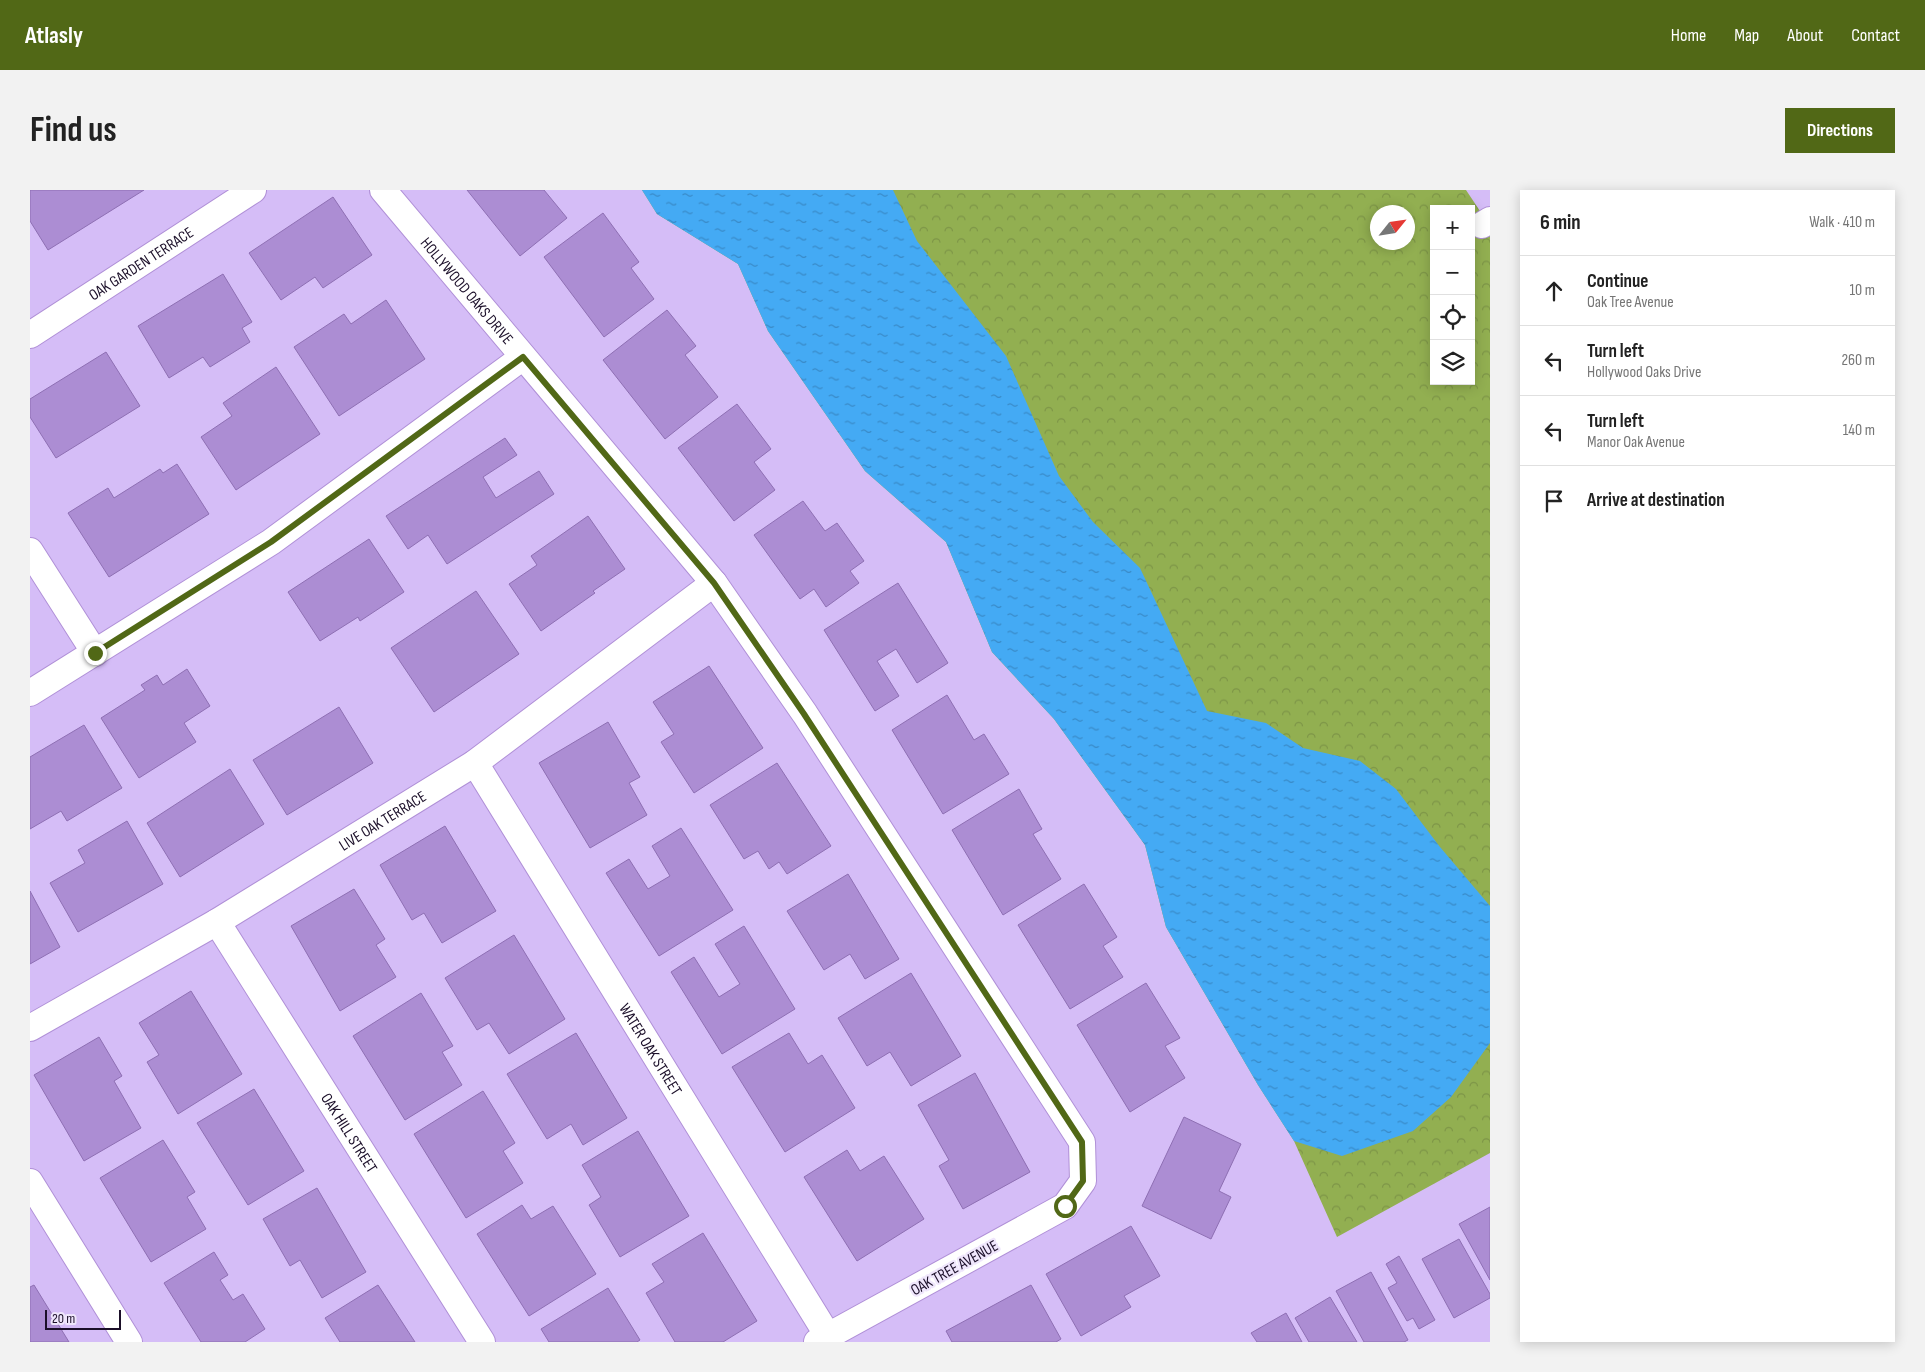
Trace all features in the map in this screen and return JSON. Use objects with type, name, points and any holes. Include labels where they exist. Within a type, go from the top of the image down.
[{"type":"street","name":"OAK GARDEN TERRACE","points":[[30,335],[252,190]]},
{"type":"street","name":"HOLLYWOOD OAKS DRIVE","points":[[383,190],[714,583],[804,714],[1082,1142],[1083,1181]]},
{"type":"street","points":[[30,693],[271,542],[523,357]]},
{"type":"street","points":[[30,550],[95,653]]},
{"type":"street","name":"LIVE OAK TERRACE","points":[[30,1028],[218,922],[475,763],[714,583]]},
{"type":"street","name":"WATER OAK STREET","points":[[475,763],[822,1339]]},
{"type":"street","name":"OAK HILL STREET","points":[[218,922],[482,1342]]},
{"type":"street","name":"OAK TREE AVENUE","points":[[822,1339],[1065,1206],[1083,1181]]},
{"type":"street","points":[[30,1182],[130,1342]]},
{"type":"green space","points":[[642,190],[1466,190],[1490,226],[1490,1153],[1337,1237],[1294,1141],[1258,1085],[1166,927],[1145,845],[1054,719],[992,652],[946,542],[865,471],[768,331],[738,264],[657,214]]},
{"type":"water","points":[[642,190],[893,190],[917,241],[1006,356],[1059,476],[1093,522],[1140,568],[1207,711],[1266,723],[1303,748],[1360,761],[1396,789],[1440,847],[1490,906],[1490,1043],[1451,1097],[1413,1131],[1342,1156],[1294,1141],[1258,1085],[1166,927],[1145,845],[1054,719],[992,652],[946,542],[865,471],[768,331],[738,264],[657,214]]},
{"type":"building","points":[[30,190],[144,190],[48,250],[30,221]]},
{"type":"building","points":[[467,190],[544,190],[567,218],[520,256]]},
{"type":"building","points":[[333,197],[372,255],[323,288],[315,277],[281,300],[249,253]]},
{"type":"building","points":[[603,213],[639,262],[631,268],[654,299],[604,337],[544,257]]},
{"type":"building","points":[[223,274],[252,322],[242,328],[250,342],[210,367],[203,357],[169,378],[138,326]]},
{"type":"building","points":[[386,300],[425,359],[339,416],[294,347],[344,314],[351,324]]},
{"type":"building","points":[[667,310],[696,346],[685,355],[718,397],[665,439],[603,360]]},
{"type":"building","points":[[106,352],[140,406],[56,458],[30,417],[30,399]]},
{"type":"building","points":[[276,367],[320,434],[236,490],[201,437],[232,416],[223,403]]},
{"type":"building","points":[[737,404],[771,449],[754,462],[775,490],[734,521],[678,448]]},
{"type":"building","points":[[505,438],[517,455],[483,477],[496,498],[539,471],[554,494],[447,564],[428,535],[408,549],[386,516]]},
{"type":"building","points":[[177,464],[209,514],[109,577],[68,513],[108,488],[114,498],[160,469],[163,473]]},
{"type":"building","points":[[803,501],[825,531],[837,523],[864,561],[850,571],[859,583],[826,607],[814,589],[800,599],[754,535]]},
{"type":"building","points":[[588,516],[625,569],[541,631],[509,584],[537,565],[531,556]]},
{"type":"building","points":[[369,539],[404,592],[360,621],[358,617],[320,641],[288,592]]},
{"type":"building","points":[[898,583],[948,663],[917,683],[896,649],[877,661],[899,696],[875,711],[824,630]]},
{"type":"building","points":[[476,591],[519,654],[434,712],[391,648]]},
{"type":"building","points":[[709,666],[763,748],[694,793],[661,742],[674,734],[653,702]]},
{"type":"building","points":[[187,669],[210,706],[184,723],[196,742],[139,778],[101,718],[145,690],[141,685],[157,675],[163,685]]},
{"type":"building","points":[[947,695],[974,740],[984,734],[1009,774],[943,814],[892,730]]},
{"type":"building","points":[[339,707],[373,763],[287,815],[253,760]]},
{"type":"building","points":[[608,722],[640,777],[629,783],[647,815],[590,848],[539,763]]},
{"type":"building","points":[[84,725],[122,788],[67,821],[61,811],[30,829],[30,757]]},
{"type":"building","points":[[777,763],[831,846],[787,874],[779,862],[769,869],[758,851],[744,859],[710,805]]},
{"type":"building","points":[[230,769],[264,824],[180,877],[147,823]]},
{"type":"building","points":[[1019,789],[1042,829],[1033,834],[1061,879],[1003,915],[952,830]]},
{"type":"building","points":[[127,821],[163,884],[78,932],[50,883],[85,863],[78,850]]},
{"type":"building","points":[[445,826],[496,911],[442,943],[424,913],[412,920],[380,865]]},
{"type":"building","points":[[681,828],[733,910],[659,956],[606,873],[629,859],[648,889],[670,876],[652,846]]},
{"type":"building","points":[[848,874],[899,959],[865,979],[850,954],[824,970],[787,911]]},
{"type":"building","points":[[1084,884],[1117,937],[1103,946],[1123,977],[1070,1009],[1018,925]]},
{"type":"building","points":[[354,889],[385,939],[376,945],[396,977],[340,1011],[291,926]]},
{"type":"building","points":[[30,891],[60,947],[30,964]]},
{"type":"building","points":[[744,926],[795,1009],[722,1054],[671,972],[694,957],[719,997],[740,984],[715,944]]},
{"type":"building","points":[[514,935],[565,1019],[509,1054],[489,1023],[477,1030],[445,978]]},
{"type":"building","points":[[911,973],[961,1056],[911,1086],[890,1052],[867,1066],[838,1018]]},
{"type":"building","points":[[1146,983],[1180,1038],[1165,1046],[1185,1078],[1130,1112],[1077,1025]]},
{"type":"building","points":[[191,991],[242,1074],[178,1114],[147,1062],[159,1055],[139,1023]]},
{"type":"building","points":[[421,993],[453,1046],[442,1052],[462,1085],[405,1120],[353,1036]]},
{"type":"building","points":[[576,1033],[627,1118],[583,1145],[571,1124],[547,1139],[507,1074]]},
{"type":"building","points":[[789,1033],[808,1064],[822,1055],[855,1108],[785,1152],[732,1067]]},
{"type":"building","points":[[99,1037],[122,1076],[114,1081],[141,1128],[84,1161],[34,1075]]},
{"type":"building","points":[[975,1073],[1030,1172],[963,1209],[939,1166],[949,1160],[918,1105]]},
{"type":"building","points":[[254,1089],[304,1171],[248,1205],[197,1123]]},
{"type":"building","points":[[483,1091],[515,1143],[503,1151],[523,1183],[466,1218],[414,1134]]},
{"type":"building","points":[[1184,1117],[1241,1144],[1219,1191],[1231,1197],[1211,1239],[1142,1206]]},
{"type":"building","points":[[638,1131],[689,1216],[620,1257],[589,1205],[601,1197],[582,1165]]},
{"type":"building","points":[[163,1140],[195,1192],[187,1197],[206,1229],[151,1262],[100,1178]]},
{"type":"building","points":[[847,1150],[860,1171],[884,1156],[924,1219],[857,1261],[804,1177]]},
{"type":"building","points":[[317,1188],[366,1272],[322,1298],[300,1260],[290,1266],[263,1219]]},
{"type":"building","points":[[522,1205],[531,1219],[553,1206],[596,1274],[529,1316],[477,1234]]},
{"type":"building","points":[[1490,1207],[1490,1280],[1459,1224]]},
{"type":"building","points":[[1131,1226],[1160,1276],[1124,1296],[1131,1307],[1081,1336],[1046,1274]]},
{"type":"building","points":[[703,1233],[757,1321],[723,1342],[675,1342],[646,1293],[664,1282],[652,1264]]},
{"type":"building","points":[[1459,1239],[1490,1294],[1490,1298],[1454,1318],[1422,1259]]},
{"type":"building","points":[[214,1252],[228,1275],[220,1280],[233,1300],[243,1294],[265,1329],[245,1342],[201,1342],[164,1283]]},
{"type":"building","points":[[1399,1256],[1435,1320],[1419,1329],[1413,1318],[1407,1321],[1388,1288],[1397,1283],[1386,1264]]},
{"type":"building","points":[[1371,1272],[1408,1340],[1404,1342],[1364,1342],[1336,1291]]},
{"type":"building","points":[[34,1285],[69,1342],[30,1342],[30,1287]]},
{"type":"building","points":[[378,1285],[415,1342],[340,1342],[325,1318]]},
{"type":"building","points":[[1031,1285],[1061,1339],[1056,1342],[952,1342],[946,1331]]},
{"type":"building","points":[[608,1288],[640,1340],[637,1342],[549,1342],[541,1329]]},
{"type":"building","points":[[1330,1297],[1357,1342],[1309,1342],[1295,1318]]},
{"type":"building","points":[[1286,1313],[1302,1342],[1257,1342],[1251,1333]]},
{"type":"route","points":[[95,653],[271,542],[523,357],[714,583],[804,714],[1082,1142],[1083,1181],[1065,1206]]}]
